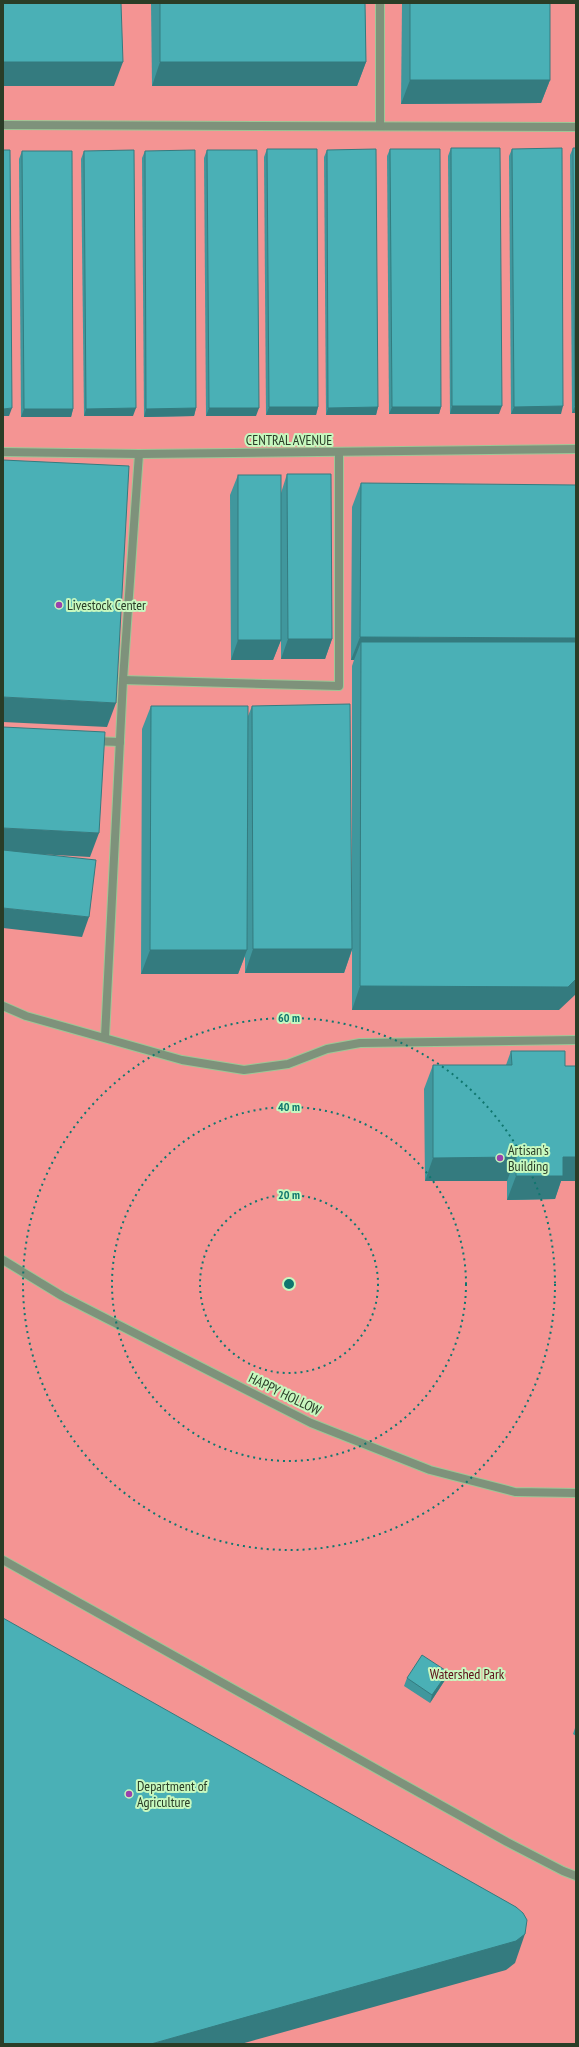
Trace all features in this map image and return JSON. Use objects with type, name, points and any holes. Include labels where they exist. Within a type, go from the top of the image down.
[{"type":"street","points":[[380,3],[380,126]]},
{"type":"street","points":[[3,125],[576,126]]},
{"type":"street","name":"CENTRAL AVENUE","points":[[3,452],[139,454],[576,449]]},
{"type":"street","points":[[123,680],[339,686],[339,452]]},
{"type":"street","points":[[105,1037],[123,680],[139,454]]},
{"type":"street","points":[[81,740],[120,742]]},
{"type":"street","points":[[3,1006],[26,1016],[105,1037],[182,1060],[244,1070],[288,1064],[327,1049],[360,1043],[576,1040]]},
{"type":"street","name":"HAPPY HOLLOW","points":[[3,1260],[62,1296],[311,1423],[430,1470],[515,1492],[576,1493]]},
{"type":"street","points":[[3,1560],[507,1842],[576,1876]]},
{"type":"green space","name":"Watershed Park","points":[[3,3],[576,3],[576,2044],[3,2044]]},
{"type":"building","points":[[3,3],[121,3],[123,62],[3,62]]},
{"type":"building","points":[[160,3],[365,3],[366,62],[160,62]]},
{"type":"building","points":[[410,3],[550,3],[550,80],[410,80]]},
{"type":"building","points":[[451,148],[500,148],[502,406],[452,406]]},
{"type":"building","points":[[562,148],[563,406],[514,407],[512,149]]},
{"type":"building","points":[[573,148],[576,148],[576,406],[575,406]]},
{"type":"building","points":[[267,149],[317,149],[318,407],[269,407]]},
{"type":"building","points":[[376,149],[378,407],[328,408],[327,150]]},
{"type":"building","points":[[390,149],[440,149],[441,407],[392,407]]},
{"type":"building","points":[[3,150],[10,150],[12,408],[3,409]]},
{"type":"building","points":[[134,150],[136,408],[86,409],[84,151]]},
{"type":"building","points":[[195,150],[196,408],[146,409],[145,151]]},
{"type":"building","points":[[207,150],[257,150],[259,408],[209,408]]},
{"type":"building","points":[[22,151],[72,151],[73,409],[24,409]]},
{"type":"building","name":"Livestock Center","points":[[3,460],[129,466],[116,703],[3,697]]},
{"type":"building","points":[[287,474],[331,474],[332,639],[288,639]]},
{"type":"building","points":[[238,475],[281,475],[281,640],[238,640]]},
{"type":"building","points":[[361,483],[576,485],[576,638],[360,637]]},
{"type":"building","points":[[361,642],[576,642],[576,979],[568,987],[360,986]]},
{"type":"building","points":[[350,704],[352,949],[253,949],[252,706]]},
{"type":"building","points":[[151,706],[248,706],[247,950],[150,950]]},
{"type":"building","points":[[3,727],[105,732],[99,833],[3,828]]},
{"type":"building","points":[[3,850],[96,860],[89,917],[3,908]]},
{"type":"building","name":"Artisan's Building","points":[[511,1051],[565,1051],[565,1066],[576,1066],[576,1157],[563,1157],[563,1176],[516,1176],[516,1157],[433,1158],[433,1065],[512,1065]]},
{"type":"building","name":"Department of Agriculture","points":[[3,1618],[516,1907],[523,1913],[527,1920],[525,1934],[516,1941],[151,2044],[3,2044]]},
{"type":"building","points":[[422,1655],[448,1672],[432,1695],[407,1678]]},
{"type":"place","name":"Livestock Center","points":[[59,605]]},
{"type":"place","name":"Artisan's Building","points":[[500,1158]]},
{"type":"place","name":"Department of Agriculture","points":[[129,1794]]}]
